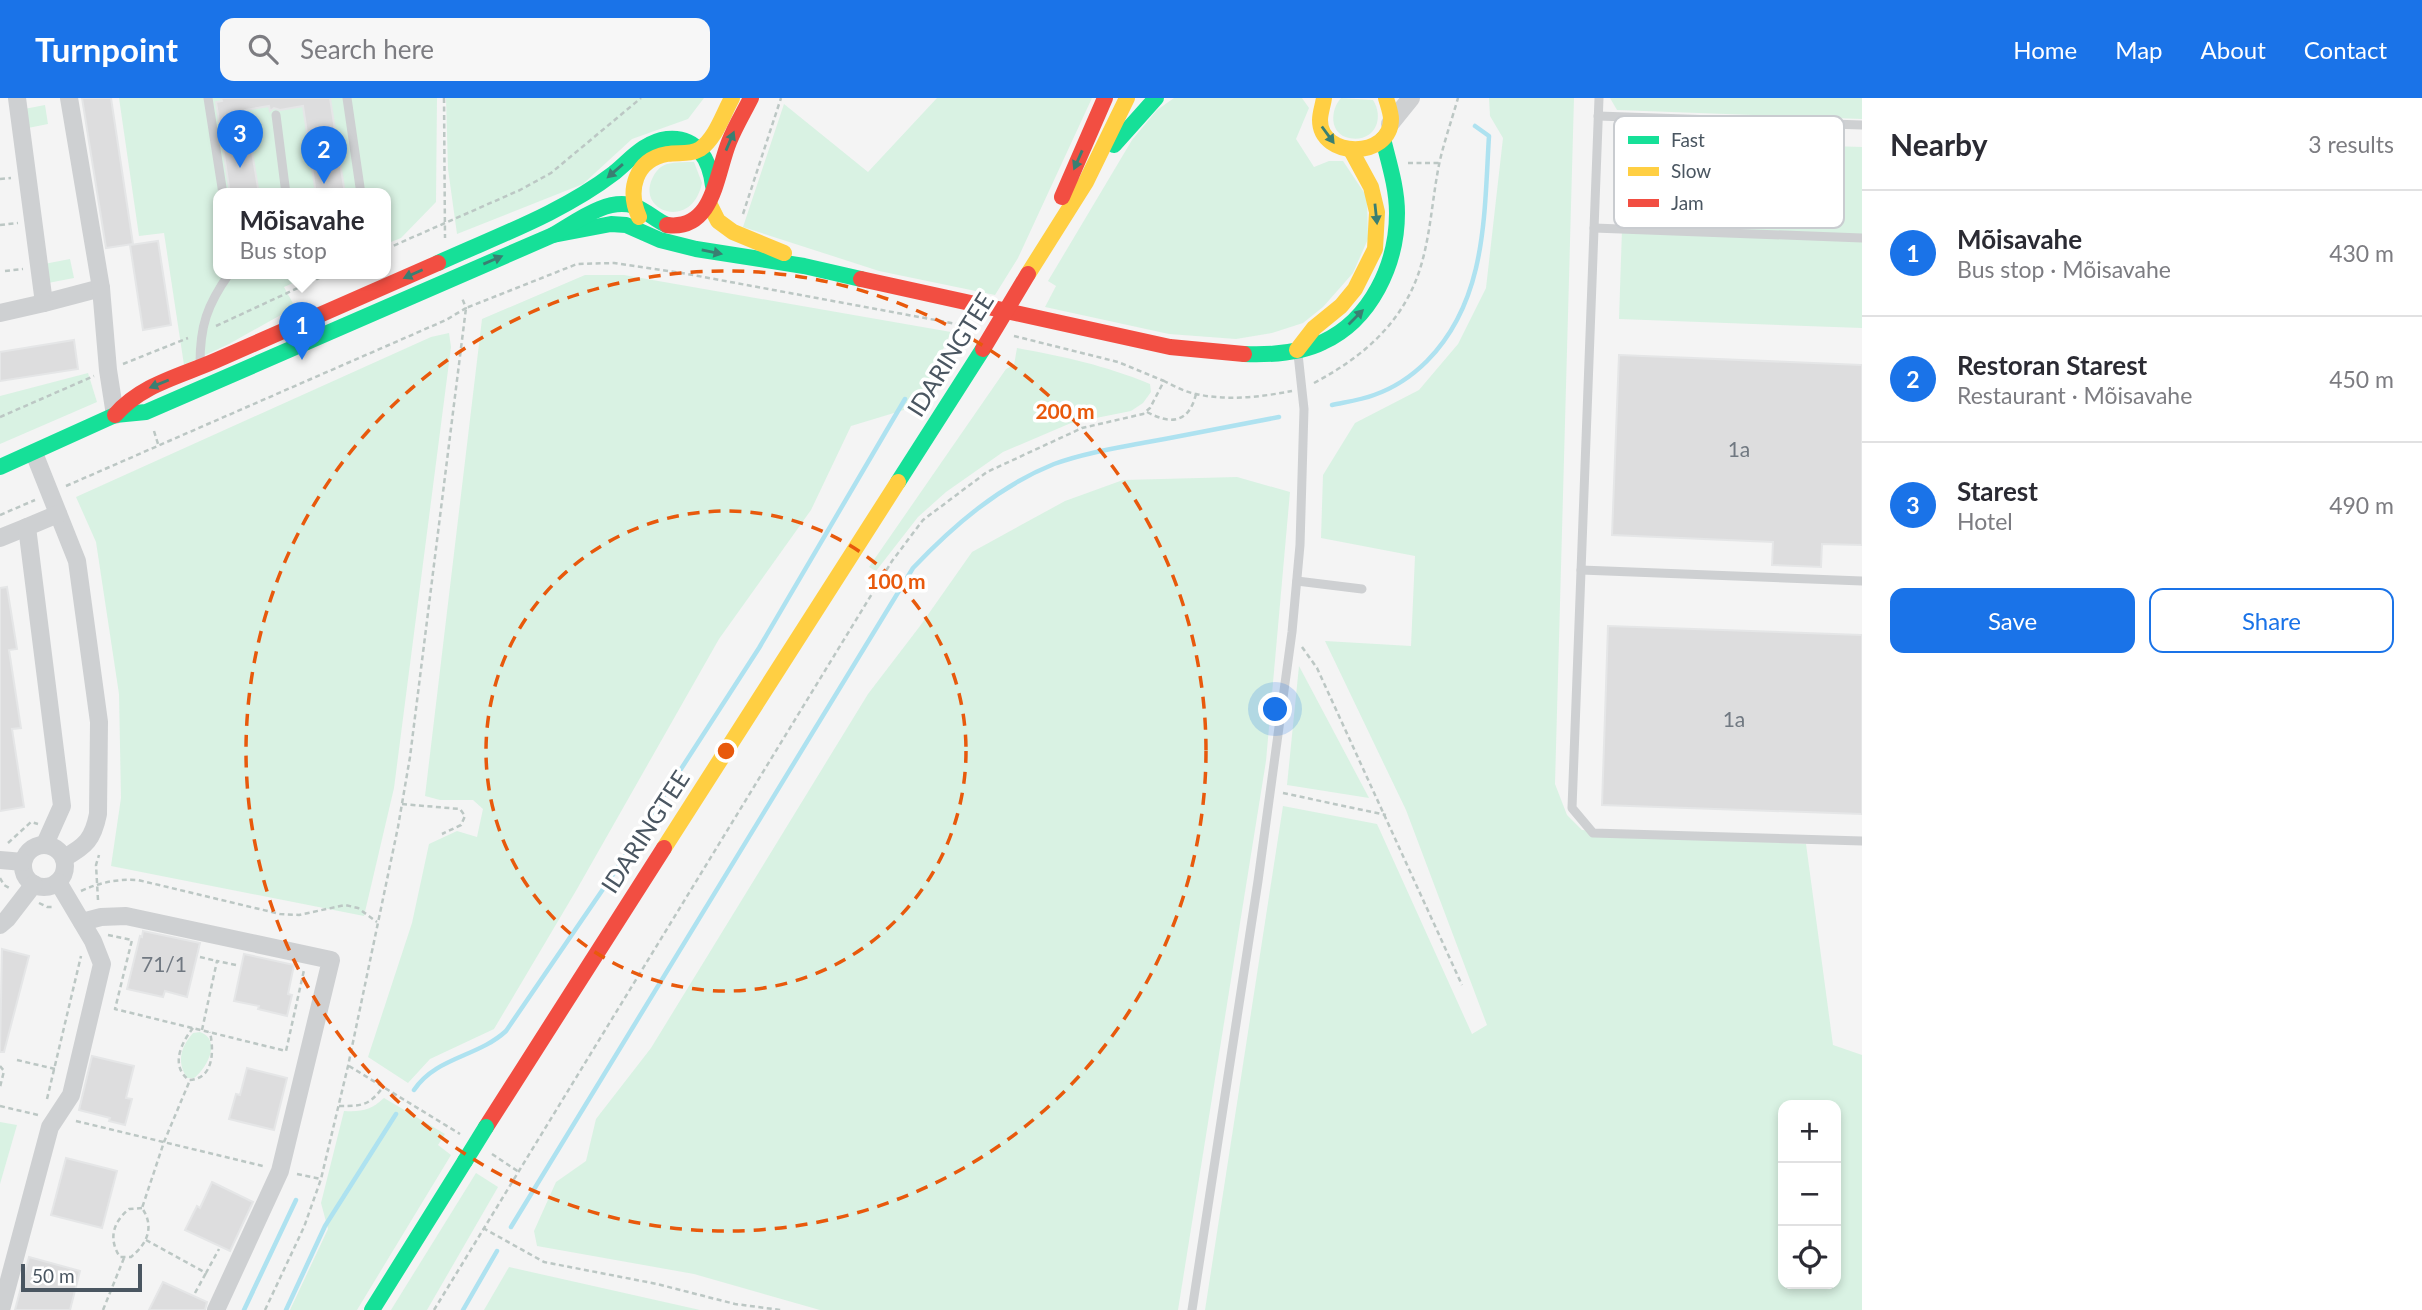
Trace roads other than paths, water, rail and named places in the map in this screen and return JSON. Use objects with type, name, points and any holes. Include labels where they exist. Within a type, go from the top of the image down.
[{"type":"street","points":[[17,98],[44,303]]},
{"type":"street","points":[[69,98],[101,288],[114,415]]},
{"type":"street","points":[[648,233],[632,205],[630,189],[635,174],[649,160],[699,148],[709,138],[732,98]]},
{"type":"street","points":[[0,467],[114,415],[146,412],[553,235],[612,205],[632,205],[654,220],[670,226],[688,223],[703,213],[709,203],[729,141],[751,98]]},
{"type":"street","name":"IDARINGTEE","points":[[1028,274],[1105,98]]},
{"type":"street","name":"IDARINGTEE","points":[[372,1310],[983,349],[1086,182],[1127,98]]},
{"type":"street","points":[[1086,182],[1125,131],[1156,98]]},
{"type":"street","points":[[553,235],[611,224],[626,225],[660,240],[696,249],[804,266],[1170,347],[1226,354],[1297,350],[1324,342],[1347,326],[1372,301],[1386,272],[1396,235],[1397,213],[1386,132],[1391,117],[1386,98]]},
{"type":"street","points":[[1319,101],[1319,120],[1323,132],[1330,142],[1352,152],[1364,151],[1374,146],[1411,98]]},
{"type":"street","points":[[114,415],[125,401],[139,392],[201,368],[482,243],[588,192],[645,146],[673,139],[689,131],[696,123]]},
{"type":"street","points":[[673,139],[687,141],[706,156],[712,169],[713,186]]},
{"type":"street","points":[[1297,350],[1314,328],[1355,289],[1375,249],[1377,212],[1371,187],[1352,152]]},
{"type":"street","points":[[709,203],[718,221],[733,232],[791,255],[804,266]]},
{"type":"street","points":[[0,313],[101,288]]},
{"type":"street","points":[[34,453],[77,561],[99,722],[96,825],[84,847],[64,858]]},
{"type":"street","points":[[0,538],[58,513]]},
{"type":"street","points":[[27,527],[62,806],[45,844]]},
{"type":"street","points":[[0,925],[29,890],[58,882],[65,871],[64,858],[57,848],[45,844],[33,847],[23,862],[29,890]]},
{"type":"street","points":[[0,860],[23,862]]},
{"type":"street","points":[[1,1310],[50,1127],[49,1117],[71,1095],[102,964],[82,922],[58,882]]},
{"type":"street","points":[[82,922],[101,916],[126,916],[331,960],[280,1171],[216,1310]]},
{"type":"lane","points":[[208,98],[221,188]]},
{"type":"lane","points":[[347,98],[360,188]]},
{"type":"lane","points":[[1599,98],[1572,808],[1592,834],[1862,841]]},
{"type":"lane","points":[[276,115],[285,188]]},
{"type":"lane","points":[[1598,116],[1614,117]]},
{"type":"lane","points":[[1844,124],[1862,125]]},
{"type":"lane","points":[[1594,228],[1862,238]]},
{"type":"lane","points":[[206,386],[201,368],[202,332],[213,296],[225,279]]},
{"type":"lane","points":[[1192,1310],[1271,791],[1292,632],[1303,450],[1302,389],[1297,350]]},
{"type":"lane","points":[[1581,570],[1862,581]]},
{"type":"lane","points":[[1297,581],[1362,589]]},
{"type":"waterway","points":[[1332,405],[1374,395],[1409,377],[1447,337],[1461,311],[1479,256],[1486,196],[1489,136],[1475,126]]},
{"type":"waterway","points":[[414,1090],[434,1071],[483,1047],[506,1031],[612,876],[759,648],[905,399]]},
{"type":"waterway","points":[[511,1227],[913,568],[978,508],[1014,484],[1054,464],[1101,451],[1279,417]]},
{"type":"waterway","points":[[286,1310],[325,1226],[396,1114]]},
{"type":"waterway","points":[[244,1310],[296,1200]]},
{"type":"waterway","points":[[463,1310],[497,1251]]},
{"type":"place","name":"Starest","points":[[240,168]]},
{"type":"place","name":"Restoran Starest","points":[[324,184]]},
{"type":"place","name":"Mõisavahe","points":[[302,360]]}]
